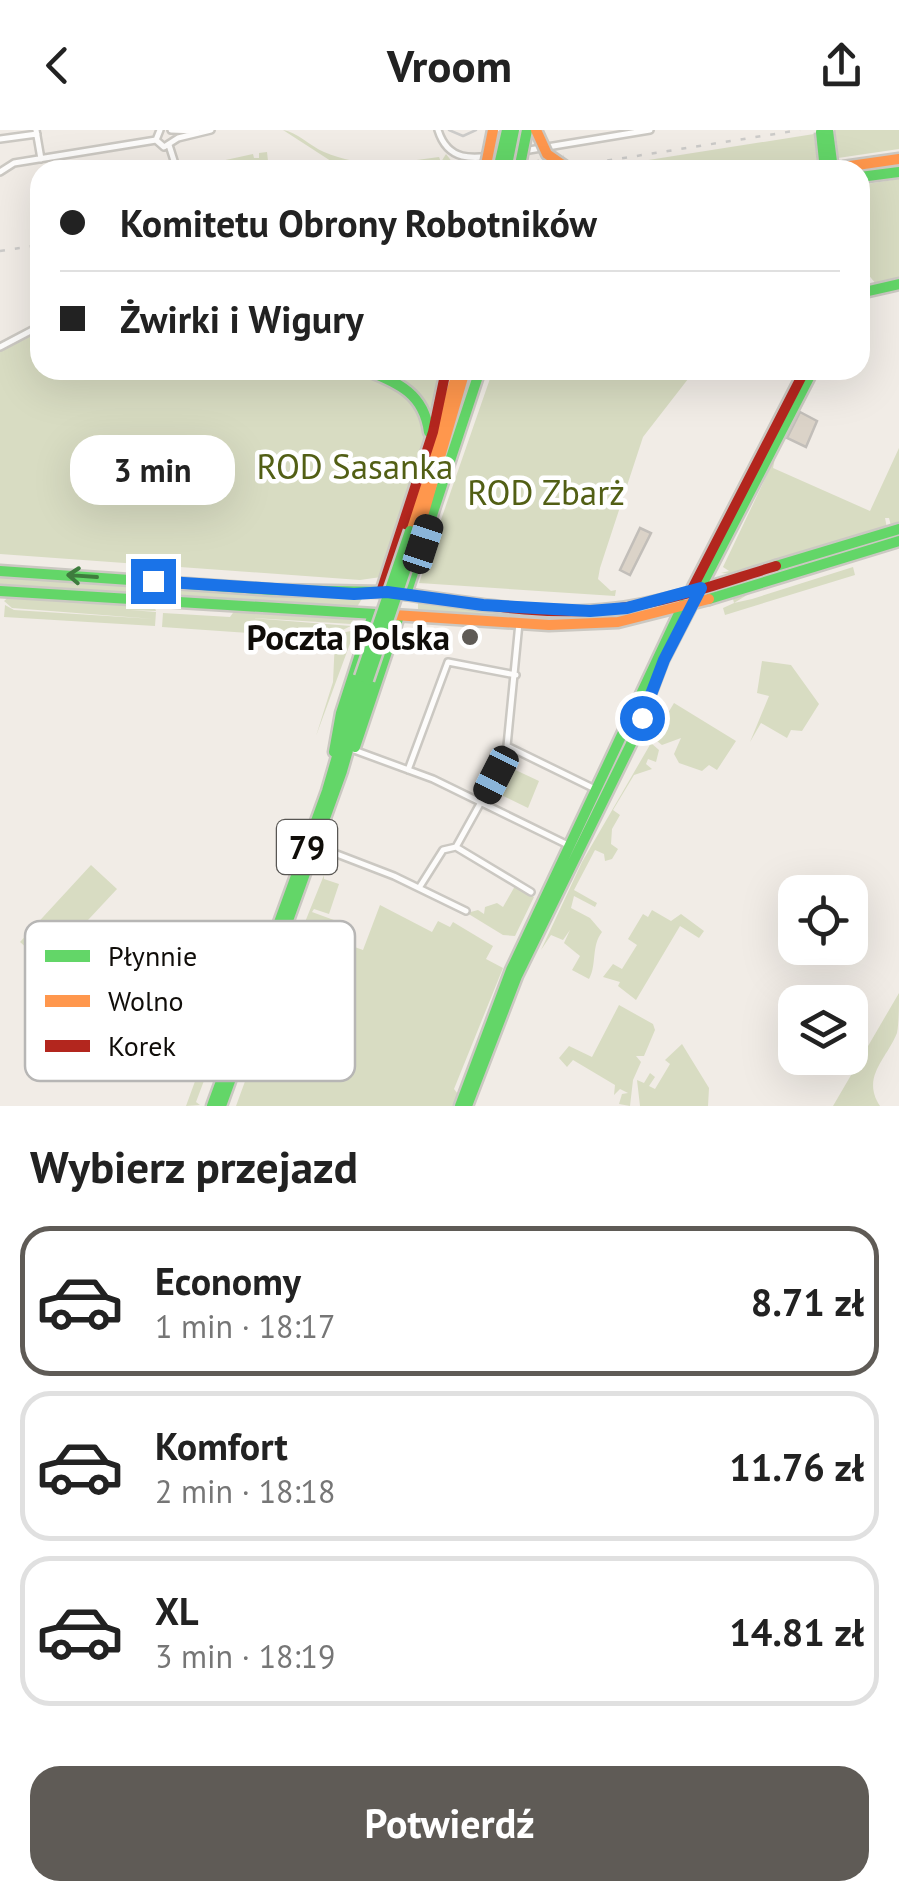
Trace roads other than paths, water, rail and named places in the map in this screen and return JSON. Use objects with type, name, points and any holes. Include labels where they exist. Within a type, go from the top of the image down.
[{"type":"main road","points":[[487,160],[493,130]]},
{"type":"main road","points":[[503,160],[506,130]]},
{"type":"main road","points":[[505,160],[514,130]]},
{"type":"main road","points":[[521,160],[527,130]]},
{"type":"main road","points":[[536,130],[547,154],[556,160]]},
{"type":"main road","points":[[825,131],[832,160]]},
{"type":"main road","points":[[870,163],[899,159]]},
{"type":"main road","points":[[870,176],[899,172]]},
{"type":"main road","points":[[870,289],[899,284]]},
{"type":"main road","points":[[390,380],[418,397],[428,416],[429,445]]},
{"type":"main road","points":[[429,445],[444,380]]},
{"type":"main road","points":[[337,773],[459,380]]},
{"type":"main road","name":"79","points":[[281,921],[337,773],[354,750],[483,380]]},
{"type":"main road","points":[[467,1106],[517,976],[668,633],[696,589],[800,380]]},
{"type":"main road","points":[[696,589],[715,563],[808,380]]},
{"type":"main road","name":"79","points":[[289,921],[337,773],[340,717],[429,445]]},
{"type":"main road","points":[[0,571],[381,592],[483,605],[590,611],[627,608],[899,529]]},
{"type":"main road","points":[[0,591],[594,625],[658,614],[899,541]]},
{"type":"main road","points":[[715,563],[719,574],[728,580]]},
{"type":"main road","points":[[160,602],[163,582]]},
{"type":"main road","points":[[460,1106],[511,970],[630,744],[687,605]]},
{"type":"main road","points":[[658,614],[667,621],[668,633]]},
{"type":"main road","name":"79","points":[[212,1106],[221,1081]]},
{"type":"main road","name":"79","points":[[221,1106],[230,1081]]},
{"type":"street","points":[[156,140],[160,130]]},
{"type":"street","points":[[175,160],[170,130],[200,132]]},
{"type":"street","points":[[156,140],[162,146],[211,130]]},
{"type":"street","points":[[438,130],[449,150],[472,158],[650,130]]},
{"type":"street","points":[[3,135],[36,132],[41,159]]},
{"type":"street","points":[[35,160],[156,140]]},
{"type":"street","points":[[0,172],[13,164],[30,161]]},
{"type":"street","points":[[0,347],[30,331]]},
{"type":"street","points":[[456,847],[507,746],[519,623]]},
{"type":"street","points":[[408,770],[448,662],[516,675]]},
{"type":"street","points":[[507,746],[597,790]]},
{"type":"street","points":[[354,750],[482,802],[572,851]]},
{"type":"street","points":[[316,846],[420,888],[466,912]]},
{"type":"street","points":[[420,888],[443,850],[456,847],[531,892]]},
{"type":"tram line","points":[[449,130],[463,136],[476,130]]},
{"type":"railway","points":[[611,160],[800,130]]},
{"type":"railway","points":[[543,160],[564,156]]},
{"type":"railway","points":[[0,251],[30,246]]},
{"type":"place","name":"Poczta Polska","points":[[470,637]]},
{"type":"park label","name":"ROD Sasanka","points":[[355,466]]},
{"type":"park label","name":"ROD Zbarż","points":[[546,492]]}]
